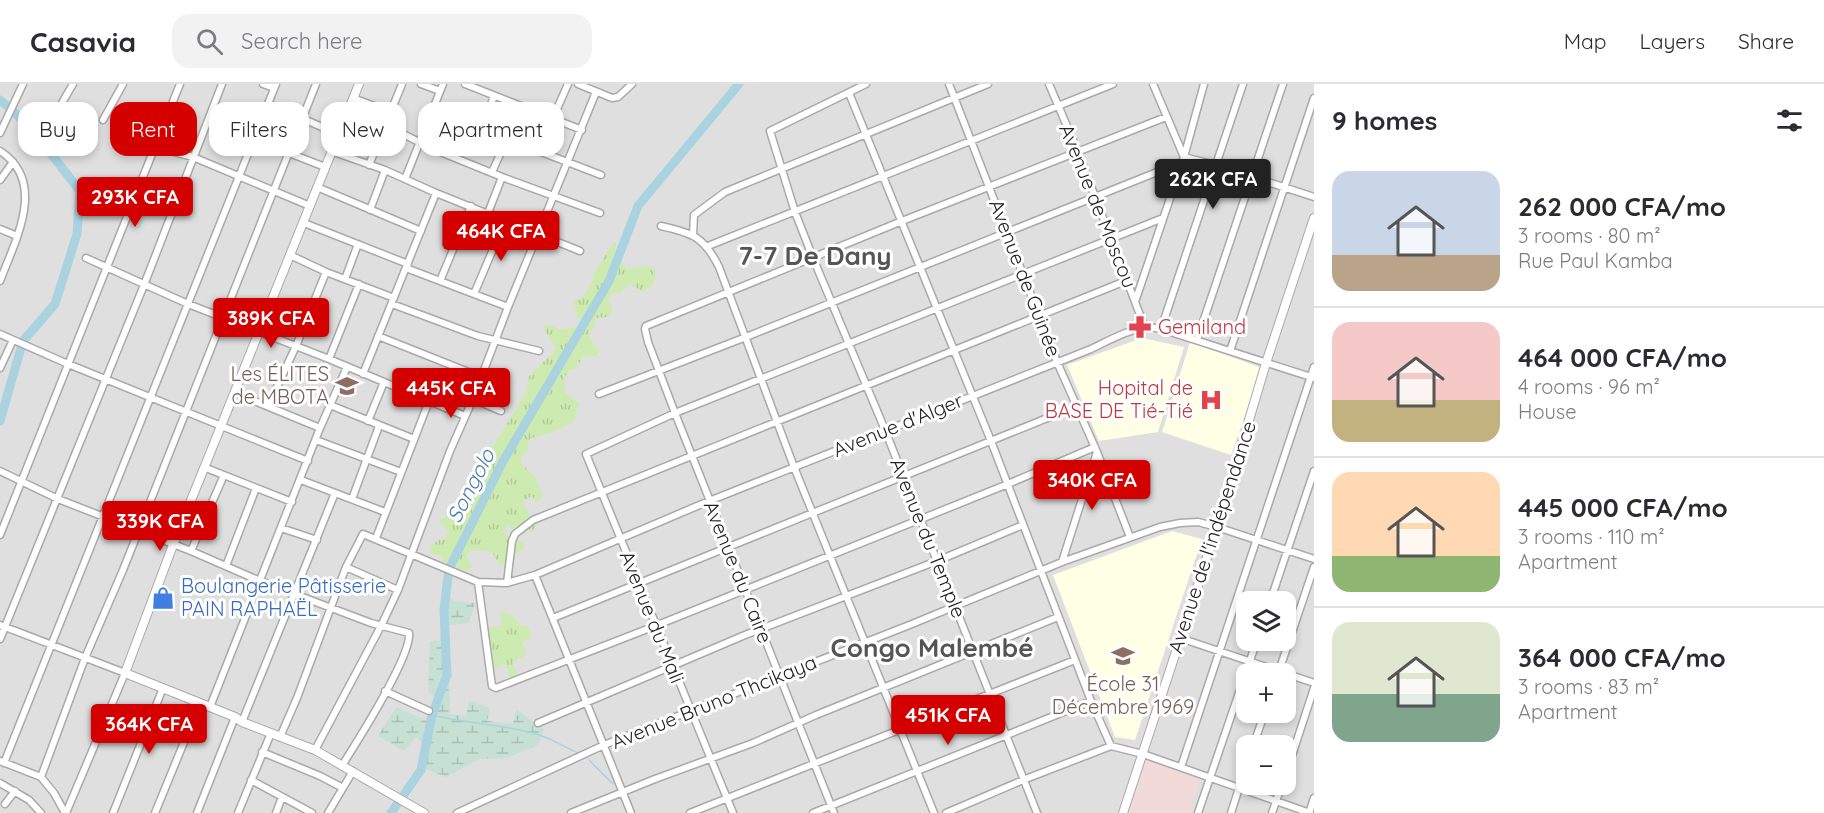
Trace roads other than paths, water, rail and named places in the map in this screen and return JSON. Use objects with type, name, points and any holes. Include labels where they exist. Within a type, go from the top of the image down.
[{"type":"street","points":[[0,133],[24,84]]},
{"type":"street","points":[[62,102],[73,84]]},
{"type":"street","points":[[103,120],[123,84]]},
{"type":"street","points":[[173,102],[180,84]]},
{"type":"street","points":[[0,639],[2,626],[58,499],[222,84]]},
{"type":"street","points":[[263,84],[275,86],[270,102]]},
{"type":"street","points":[[309,102],[316,84]]},
{"type":"street","points":[[351,102],[359,84]]},
{"type":"street","points":[[394,102],[402,84]]},
{"type":"street","points":[[421,84],[440,91]]},
{"type":"street","points":[[435,102],[443,84]]},
{"type":"street","points":[[465,84],[474,85],[510,102]]},
{"type":"street","points":[[560,102],[568,84]]},
{"type":"street","points":[[578,84],[615,98],[632,84]]},
{"type":"street","points":[[866,84],[849,93],[921,266],[1091,701],[1111,746]]},
{"type":"street","name":"Avenue de Guinée","points":[[949,84],[1057,362],[1131,537]]},
{"type":"street","points":[[693,235],[693,217],[700,209],[725,192],[781,167],[988,84]]},
{"type":"street","name":"Avenue de Moscou","points":[[1049,84],[1078,152],[1145,328]]},
{"type":"street","points":[[708,246],[1113,84]]},
{"type":"street","points":[[1153,84],[1183,159]]},
{"type":"street","points":[[1136,300],[1183,159],[1204,84]]},
{"type":"street","points":[[1161,329],[1243,84]]},
{"type":"street","points":[[1197,340],[1283,84]]},
{"type":"street","points":[[315,750],[398,590],[508,307],[596,92]]},
{"type":"street","name":"Avenue du Temple","points":[[849,93],[771,129],[795,212],[904,476],[1037,813]]},
{"type":"street","points":[[492,102],[494,96]]},
{"type":"street","points":[[353,98],[364,102]]},
{"type":"street","points":[[1230,351],[1314,98]]},
{"type":"street","points":[[728,292],[1166,117]]},
{"type":"street","points":[[564,123],[582,130]]},
{"type":"street","points":[[405,179],[418,146]]},
{"type":"street","points":[[0,151],[20,171],[25,186],[24,217],[0,281]]},
{"type":"street","points":[[0,535],[151,156]]},
{"type":"street","points":[[189,156],[310,206]]},
{"type":"street","points":[[66,813],[54,793],[36,773],[2,762],[52,646],[246,156]]},
{"type":"street","points":[[41,777],[85,658],[287,156]]},
{"type":"street","points":[[296,156],[325,167]]},
{"type":"street","points":[[66,813],[125,673],[173,545],[206,468],[329,156]]},
{"type":"street","points":[[345,156],[385,170],[580,251]]},
{"type":"street","points":[[369,165],[373,156]]},
{"type":"street","points":[[452,156],[600,213]]},
{"type":"street","points":[[492,172],[499,156]]},
{"type":"street","points":[[549,156],[601,175]]},
{"type":"street","points":[[599,394],[746,338],[1183,159],[1215,165],[1314,198]]},
{"type":"street","points":[[0,180],[13,162]]},
{"type":"street","points":[[370,210],[385,170]]},
{"type":"street","points":[[488,213],[502,177]]},
{"type":"street","points":[[317,188],[421,231]]},
{"type":"street","points":[[363,374],[436,193]]},
{"type":"street","points":[[440,281],[471,206]]},
{"type":"street","points":[[675,413],[1163,218]]},
{"type":"street","points":[[1266,363],[1314,218]]},
{"type":"street","points":[[474,294],[505,221]]},
{"type":"street","points":[[304,223],[358,244],[440,281],[508,307]]},
{"type":"street","points":[[661,226],[693,235],[708,246],[719,267],[794,467],[934,813]]},
{"type":"street","points":[[0,230],[17,236]]},
{"type":"street","points":[[345,279],[358,244]]},
{"type":"street","points":[[290,255],[393,301],[496,341],[539,351]]},
{"type":"street","points":[[86,258],[188,304],[329,359],[465,416]]},
{"type":"street","points":[[268,406],[296,346],[326,272]]},
{"type":"street","points":[[507,583],[512,541],[515,534],[533,520],[1128,280]]},
{"type":"street","points":[[329,359],[358,284]]},
{"type":"street","name":"Avenue du Caire","points":[[728,292],[646,326],[645,329],[658,371],[834,813]]},
{"type":"street","name":"Avenue d'Alger","points":[[376,538],[478,582],[507,583],[535,575],[709,501],[1129,332],[1145,328],[1161,329],[1312,377]]},
{"type":"street","points":[[0,334],[68,364],[308,461]]},
{"type":"street","points":[[378,336],[481,377]]},
{"type":"street","points":[[0,368],[13,340]]},
{"type":"street","name":"Avenue de l'indépendance","points":[[1123,813],[1217,527],[1266,363]]},
{"type":"street","points":[[210,707],[320,428],[347,367]]},
{"type":"street","points":[[1181,767],[1314,367]]},
{"type":"street","points":[[416,396],[425,375]]},
{"type":"street","points":[[368,421],[384,382]]},
{"type":"street","points":[[235,393],[320,428]]},
{"type":"street","points":[[473,399],[501,411]]},
{"type":"street","points":[[280,736],[346,567],[363,534],[376,538],[429,401]]},
{"type":"street","points":[[330,405],[414,439]]},
{"type":"street","points":[[553,618],[1077,406]]},
{"type":"street","name":"Avenue du Mali","points":[[675,413],[586,454],[733,813]]},
{"type":"street","points":[[352,499],[379,426]]},
{"type":"street","points":[[316,440],[400,472]]},
{"type":"street","points":[[478,582],[492,687],[510,683],[1096,450]]},
{"type":"street","points":[[1062,562],[1096,450]]},
{"type":"street","points":[[206,468],[292,502]]},
{"type":"street","points":[[0,471],[58,499],[191,551],[260,582],[381,626],[409,633],[405,652],[375,712],[343,765]]},
{"type":"street","points":[[1274,591],[1314,471]]},
{"type":"street","points":[[191,551],[224,475]]},
{"type":"street","points":[[301,480],[385,512]]},
{"type":"street","points":[[226,566],[256,488]]},
{"type":"street","points":[[242,722],[335,493]]},
{"type":"street","name":"Avenue Bruno Thcikaya","points":[[457,813],[604,745],[1062,562],[1131,537],[1180,523],[1198,522],[1314,559]]},
{"type":"street","points":[[538,723],[586,701],[1023,525]]},
{"type":"street","points":[[282,528],[317,540]]},
{"type":"street","points":[[346,567],[398,590]]},
{"type":"street","points":[[1281,663],[1314,567]]},
{"type":"street","points":[[535,575],[631,813]]},
{"type":"street","points":[[572,813],[799,723],[1058,616]]},
{"type":"street","points":[[2,626],[315,750],[424,813]]},
{"type":"street","points":[[1180,638],[1250,662]]},
{"type":"street","points":[[1198,813],[1254,651]]},
{"type":"street","points":[[690,813],[1076,660]]},
{"type":"street","points":[[1296,678],[1314,683]]},
{"type":"street","points":[[113,813],[163,688]]},
{"type":"street","points":[[1296,743],[1314,688]]},
{"type":"street","points":[[385,691],[429,711]]},
{"type":"street","points":[[813,813],[1091,701]]},
{"type":"street","points":[[155,813],[200,703]]},
{"type":"street","points":[[197,813],[235,717]]},
{"type":"street","points":[[238,813],[271,734]]},
{"type":"street","points":[[946,813],[1111,746],[1143,754],[1236,788]]},
{"type":"street","points":[[262,752],[343,788]]},
{"type":"street","points":[[328,813],[353,771]]},
{"type":"street","points":[[251,780],[312,813]]},
{"type":"street","points":[[0,783],[29,800],[41,813]]},
{"type":"street","points":[[5,804],[15,791]]},
{"type":"street","points":[[1231,813],[1237,795]]},
{"type":"street","points":[[1259,795],[1309,813],[1314,798]]},
{"type":"street","points":[[1272,813],[1278,795]]},
{"type":"street","points":[[276,813],[282,797]]},
{"type":"waterway","name":"Songolo","points":[[391,813],[421,770],[432,715],[447,675],[444,609],[449,569],[502,463],[609,281],[638,206],[739,84]]},
{"type":"waterway","points":[[0,100],[32,131],[80,191],[77,234],[55,304],[23,341],[0,421]]},
{"type":"waterway","points":[[432,715],[526,731],[578,753]]},
{"type":"waterway","points":[[589,760],[613,784]]},
{"type":"place","name":"Gemiland","points":[[1140,327]]},
{"type":"place","name":"Les ÉLITES de MBOTA","points":[[347,386]]},
{"type":"place","name":"Hopital de BASE DE Tié-Tié","points":[[1211,400]]},
{"type":"place","name":"Boulangerie Pâtisserie PAIN RAPHAËL","points":[[163,598]]},
{"type":"place","name":"École 31 Décembre 1969","points":[[1123,656]]},
{"type":"district","name":"7-7 De Dany","points":[[815,256]]},
{"type":"district","name":"Congo Malembé","points":[[932,648]]}]
